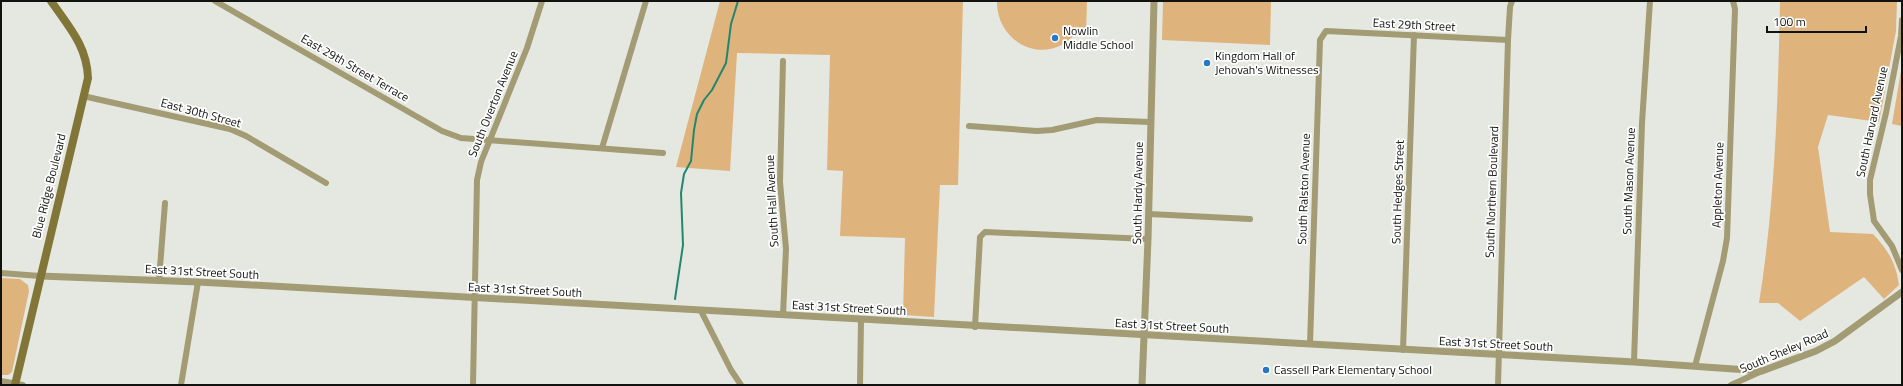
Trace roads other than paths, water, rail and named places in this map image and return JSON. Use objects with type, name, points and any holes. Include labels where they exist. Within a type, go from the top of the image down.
[{"type":"main road","name":"Blue Ridge Boulevard","points":[[18,385],[40,276],[88,78],[85,54],[81,45],[51,1]]},
{"type":"street","name":"East 29th Street Terrace","points":[[215,1],[442,131],[461,138],[490,141]]},
{"type":"street","name":"South Overton Avenue","points":[[473,385],[478,180],[481,162],[527,48],[542,1]]},
{"type":"street","points":[[602,148],[646,1]]},
{"type":"street","name":"South Hardy Avenue","points":[[1142,385],[1149,214],[1154,1]]},
{"type":"street","name":"South Northern Boulevard","points":[[1498,385],[1508,40],[1510,8],[1512,1]]},
{"type":"street","name":"South Mason Avenue","points":[[1634,362],[1642,123],[1650,1]]},
{"type":"street","name":"Appleton Avenue","points":[[1695,366],[1723,261],[1727,238],[1735,9],[1733,1]]},
{"type":"street","name":"South Harvard Avenue","points":[[1902,20],[1901,36],[1886,113],[1870,180],[1870,194],[1874,221],[1892,246],[1902,270]]},
{"type":"street","name":"East 29th Street","points":[[1322,36],[1326,31],[1508,40]]},
{"type":"street","name":"South Hedges Street","points":[[1403,350],[1414,35]]},
{"type":"street","name":"South Ralston Avenue","points":[[1310,344],[1320,40],[1322,36]]},
{"type":"street","name":"South Hall Avenue","points":[[782,61],[780,182],[786,249],[783,315]]},
{"type":"street","name":"East 30th Street","points":[[83,96],[230,129],[246,136],[326,183]]},
{"type":"street","points":[[969,126],[1037,131],[1052,130],[1096,120],[1150,122]]},
{"type":"street","points":[[490,141],[663,153]]},
{"type":"street","points":[[159,280],[165,203]]},
{"type":"street","points":[[1149,214],[1250,219]]},
{"type":"street","points":[[975,326],[980,237],[985,232],[1148,239]]},
{"type":"street","name":"East 31st Street South","points":[[1,274],[198,282],[1634,362],[1762,371]]},
{"type":"street","points":[[181,385],[198,282]]},
{"type":"street","name":"South Sheley Road","points":[[1731,385],[1744,382],[1762,371],[1816,351],[1835,342],[1902,292]]},
{"type":"street","points":[[701,311],[731,370],[741,385]]},
{"type":"street","points":[[860,385],[861,320]]},
{"type":"street","points":[[1,381],[18,385]]},
{"type":"waterway","points":[[675,299],[683,245],[681,193],[684,174],[691,161],[697,114],[726,63],[731,24],[738,1]]},
{"type":"place","name":"Nowlin Middle School","points":[[1055,38]]},
{"type":"place","name":"Kingdom Hall of Jehovah's Witnesses","points":[[1207,63]]},
{"type":"place","name":"Cassell Park Elementary School","points":[[1266,370]]}]
